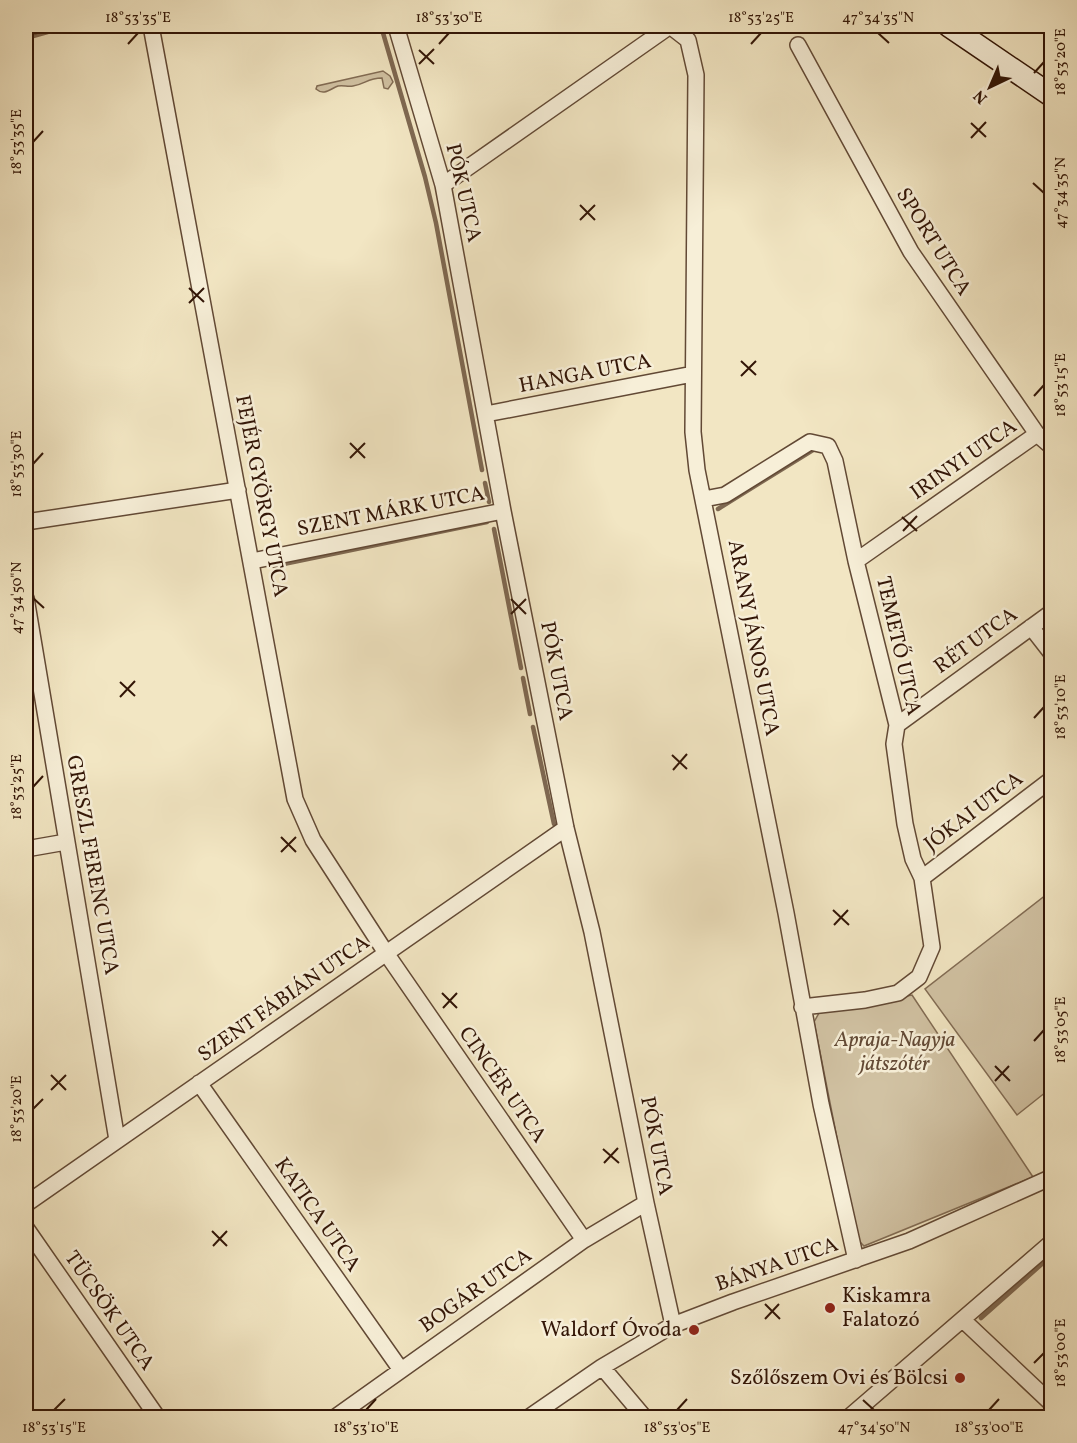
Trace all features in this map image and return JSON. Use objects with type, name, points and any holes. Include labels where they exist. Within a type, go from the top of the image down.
[{"type":"street","points":[[26,28],[34,26]]},
{"type":"street","name":"FEJÉR GYÖRGY UTCA","points":[[151,26],[295,799],[313,840],[386,953]]},
{"type":"street","name":"PÓK UTCA","points":[[396,26],[443,185],[503,511],[566,828],[592,932],[646,1203],[673,1325]]},
{"type":"street","points":[[443,185],[670,26]]},
{"type":"street","name":"ARANY JÁNOS UTCA","points":[[670,26],[688,40],[696,75],[693,432],[802,1007],[856,1260]]},
{"type":"street","points":[[949,26],[1052,96]]},
{"type":"street","name":"SPORT UTCA","points":[[798,45],[911,252],[1037,434],[1052,447]]},
{"type":"street","name":"HANGA UTCA","points":[[486,414],[693,374]]},
{"type":"street","name":"IRINYI UTCA","points":[[856,561],[1037,434]]},
{"type":"street","name":"TEMETŐ UTCA","points":[[704,499],[725,495],[810,442],[828,446],[835,461],[856,561],[897,725],[894,744],[905,824],[913,860],[922,878],[932,947],[919,976],[898,993],[865,1000],[802,1007]]},
{"type":"street","points":[[26,522],[238,490]]},
{"type":"street","name":"SZENT MÁRK UTCA","points":[[252,561],[503,511]]},
{"type":"street","name":"GRESZL FERENC UTCA","points":[[26,598],[117,1140]]},
{"type":"street","name":"RÉT UTCA","points":[[897,725],[1052,612]]},
{"type":"street","points":[[1031,627],[1052,654]]},
{"type":"street","name":"JÓKAI UTCA","points":[[922,878],[1052,780]]},
{"type":"street","name":"SZENT FÁBIÁN UTCA","points":[[26,1204],[566,828]]},
{"type":"street","points":[[26,849],[66,842]]},
{"type":"street","name":"CINCÉR UTCA","points":[[386,953],[584,1240]]},
{"type":"street","name":"KATICA UTCA","points":[[199,1083],[401,1370]]},
{"type":"street","name":"BÁNYA UTCA","points":[[528,1418],[602,1367],[673,1325],[943,1227],[1052,1177]]},
{"type":"street","name":"BOGÁR UTCA","points":[[334,1418],[584,1240],[646,1203]]},
{"type":"street","name":"TÜCSÖK UTCA","points":[[26,1228],[158,1418]]},
{"type":"street","points":[[848,1418],[1052,1242]]},
{"type":"street","points":[[963,1320],[1052,1404]]},
{"type":"street","points":[[602,1367],[645,1418]]},
{"type":"green space","points":[[383,71],[390,76],[393,82],[388,89],[384,88],[382,78],[353,86],[338,86],[324,92],[316,89],[317,86]]},
{"type":"green space","points":[[1051,891],[1051,1088],[1017,1115],[925,989]]},
{"type":"green space","name":"Apraja-Nagyja játszótér","points":[[912,995],[1033,1177],[864,1246],[857,1239],[814,1022],[819,1013]]},
{"type":"waterway","points":[[26,38],[69,26]]},
{"type":"waterway","points":[[381,26],[436,223],[482,470]]},
{"type":"waterway","points":[[718,509],[813,450]]},
{"type":"waterway","points":[[485,483],[489,502]]},
{"type":"waterway","points":[[274,566],[487,522]]},
{"type":"waterway","points":[[494,529],[521,668]]},
{"type":"waterway","points":[[523,678],[530,714]]},
{"type":"waterway","points":[[533,727],[554,824]]},
{"type":"waterway","points":[[981,1318],[1052,1255]]},
{"type":"place","name":"Kiskamra Falatozó","points":[[830,1308]]},
{"type":"place","name":"Waldorf Óvoda","points":[[694,1330]]},
{"type":"place","name":"Szőlőszem Ovi és Bölcsi","points":[[960,1378]]}]
